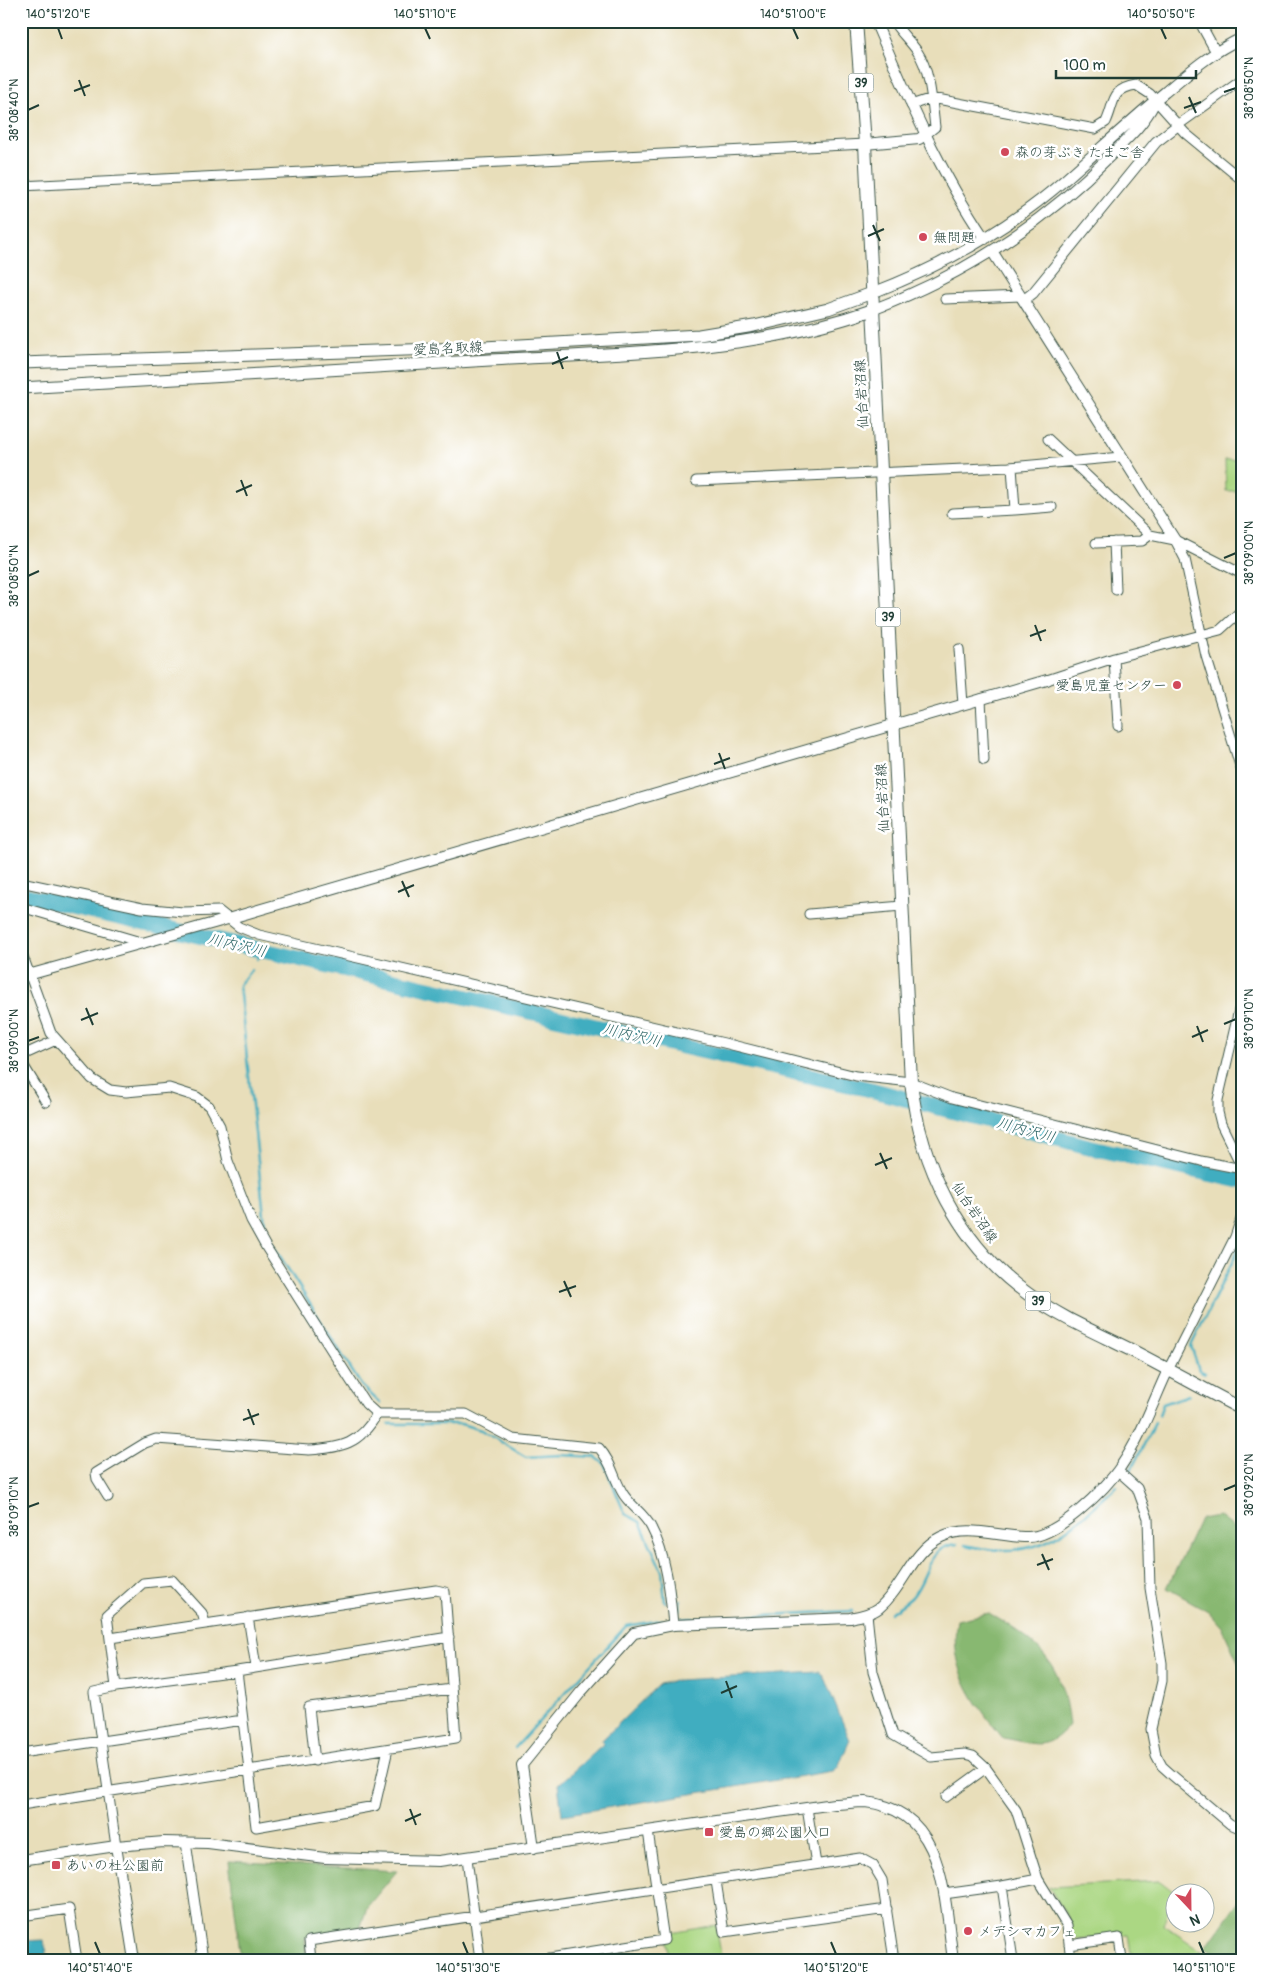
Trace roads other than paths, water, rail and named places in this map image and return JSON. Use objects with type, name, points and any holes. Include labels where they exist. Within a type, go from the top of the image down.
[{"type":"main road","name":"仙台岩沼線","points":[[856,21],[865,144],[912,1086],[916,1113],[926,1153],[937,1183],[962,1226],[999,1270],[1028,1295],[1051,1310],[1242,1409]]},
{"type":"main road","name":"愛島名取線","points":[[21,363],[465,348],[699,335],[754,326],[809,313],[872,294]]},
{"type":"main road","name":"愛島名取線","points":[[21,388],[667,350],[788,335],[838,322],[872,310]]},
{"type":"street","points":[[875,21],[925,135],[956,192],[985,239]]},
{"type":"street","points":[[21,186],[865,144],[919,139],[935,127],[932,98],[919,54],[893,21]]},
{"type":"street","points":[[1199,21],[1216,52]]},
{"type":"street","points":[[872,294],[934,267],[985,239],[1017,217],[1065,180],[1156,100],[1216,52],[1242,38]]},
{"type":"street","points":[[945,299],[1022,298],[1033,293],[1156,142],[1242,80]]},
{"type":"street","points":[[911,105],[932,98],[1095,129],[1106,122],[1113,98],[1127,87],[1136,85],[1145,89],[1178,125],[1242,180]]},
{"type":"street","points":[[872,310],[937,282],[992,251],[1043,216],[1090,177],[1146,118],[1156,100]]},
{"type":"street","points":[[992,251],[1175,540],[1185,559],[1202,636],[1242,772]]},
{"type":"street","points":[[1048,439],[1150,535],[1175,540],[1242,574]]},
{"type":"street","points":[[696,481],[1012,467],[1121,457]]},
{"type":"street","points":[[1012,467],[1015,510]]},
{"type":"street","points":[[952,514],[1052,507]]},
{"type":"street","points":[[1096,543],[1142,541],[1150,535]]},
{"type":"street","points":[[1114,542],[1116,590]]},
{"type":"street","points":[[26,975],[214,923],[1047,680],[1114,658],[1202,636],[1220,630],[1242,610]]},
{"type":"street","points":[[959,649],[963,704]]},
{"type":"street","points":[[1114,658],[1118,726]]},
{"type":"street","points":[[981,699],[984,760]]},
{"type":"street","points":[[21,882],[162,911],[219,911],[239,927],[258,935],[724,1043],[856,1076],[912,1086],[952,1098],[1201,1161],[1242,1168]]},
{"type":"street","points":[[809,914],[902,906]]},
{"type":"street","points":[[21,907],[144,943]]},
{"type":"street","points":[[21,951],[26,975],[50,1033],[75,1063],[102,1086],[126,1092],[169,1088],[197,1097],[209,1106],[220,1126],[228,1161],[251,1220],[266,1247],[366,1404],[378,1414],[466,1414],[513,1439],[599,1448],[609,1461],[622,1492],[651,1526],[670,1589],[673,1625]]},
{"type":"street","points":[[1242,997],[1218,1106],[1221,1124],[1242,1168]]},
{"type":"street","points":[[46,1102],[22,1064],[23,1055],[56,1040]]},
{"type":"street","points":[[534,1848],[522,1765],[581,1692],[634,1632],[673,1625],[850,1618],[867,1614],[883,1604],[918,1557],[931,1543],[942,1536],[970,1532],[1028,1538],[1044,1534],[1065,1522],[1118,1471],[1235,1237],[1242,1216]]},
{"type":"street","points":[[108,1497],[97,1479],[96,1473],[145,1443],[156,1440],[170,1440],[309,1450],[325,1449],[350,1443],[361,1436],[378,1414]]},
{"type":"street","points":[[1118,1471],[1137,1488],[1148,1518],[1150,1588],[1162,1663],[1162,1681],[1151,1729],[1156,1755],[1162,1766],[1179,1781],[1230,1824],[1242,1829]]},
{"type":"street","points":[[116,1686],[107,1615],[143,1583],[172,1580],[202,1612],[205,1623]]},
{"type":"street","points":[[21,1805],[109,1793],[456,1738],[446,1592],[436,1590],[110,1638]]},
{"type":"street","points":[[867,1614],[874,1672],[893,1735],[931,1757],[965,1754],[973,1756],[986,1768],[1016,1810],[1038,1879],[1067,1926],[1071,1960]]},
{"type":"street","points":[[248,1617],[256,1667]]},
{"type":"street","points":[[134,1960],[94,1692],[116,1686],[237,1671],[449,1638]]},
{"type":"street","points":[[237,1671],[256,1827],[375,1806],[388,1749]]},
{"type":"street","points":[[315,1761],[309,1707],[452,1689]]},
{"type":"street","points":[[21,1753],[243,1720]]},
{"type":"street","points":[[946,1797],[986,1768]]},
{"type":"street","points":[[21,1860],[116,1846],[186,1842],[208,1843],[325,1858],[413,1862],[466,1858],[807,1808],[865,1802],[890,1808],[910,1820],[927,1838],[938,1862],[953,1960]]},
{"type":"street","points":[[807,1808],[816,1864]]},
{"type":"street","points":[[537,1960],[664,1940],[648,1831]]},
{"type":"street","points":[[186,1842],[203,1960]]},
{"type":"street","points":[[466,1858],[480,1960]]},
{"type":"street","points":[[312,1960],[309,1941],[860,1858],[873,1866],[882,1880],[894,1960]]},
{"type":"street","points":[[944,1894],[1038,1879]]},
{"type":"street","points":[[716,1881],[724,1932],[887,1909]]},
{"type":"street","points":[[1002,1886],[1013,1960]]},
{"type":"street","points":[[21,1916],[69,1909],[76,1960]]},
{"type":"street","points":[[1069,1944],[1119,1938],[1122,1960]]},
{"type":"water","points":[[819,1672],[823,1675],[850,1740],[838,1767],[833,1771],[562,1815],[558,1785],[603,1744],[602,1740],[659,1684],[678,1680]]},
{"type":"water","points":[[44,1940],[47,1960],[21,1960],[21,1941]]},
{"type":"waterway","name":"川内沢川","points":[[21,895],[868,1089],[1098,1149],[1242,1181]]},
{"type":"waterway","points":[[257,959],[262,949]]},
{"type":"waterway","points":[[251,970],[239,985],[266,1234],[361,1385],[380,1403]]},
{"type":"waterway","points":[[1205,1373],[1199,1370],[1191,1346],[1241,1244]]},
{"type":"waterway","points":[[1159,1415],[1163,1404],[1189,1395]]},
{"type":"waterway","points":[[1131,1470],[1155,1423]]},
{"type":"waterway","points":[[389,1424],[461,1424],[481,1430],[526,1457],[561,1455],[595,1457],[604,1463],[625,1514],[640,1522],[662,1571],[665,1602]]},
{"type":"waterway","points":[[965,1545],[991,1550],[1014,1550],[1033,1547],[1050,1540],[1066,1530],[1117,1486]]},
{"type":"waterway","points":[[890,1613],[912,1597],[918,1589],[934,1556],[947,1546],[957,1544]]},
{"type":"waterway","points":[[680,1600],[680,1610]]},
{"type":"waterway","points":[[681,1619],[852,1611]]},
{"type":"waterway","points":[[515,1748],[626,1626],[662,1620]]},
{"type":"place","name":"森の芽ぶき たまご舎","points":[[1005,152]]},
{"type":"place","name":"無問題","points":[[923,237]]},
{"type":"place","name":"愛島児童センター","points":[[1177,685]]},
{"type":"place","name":"愛島の郷公園入口","points":[[709,1832]]},
{"type":"place","name":"あいの杜公園前","points":[[56,1865]]},
{"type":"place","name":"メデシマカフェ","points":[[968,1931]]}]
